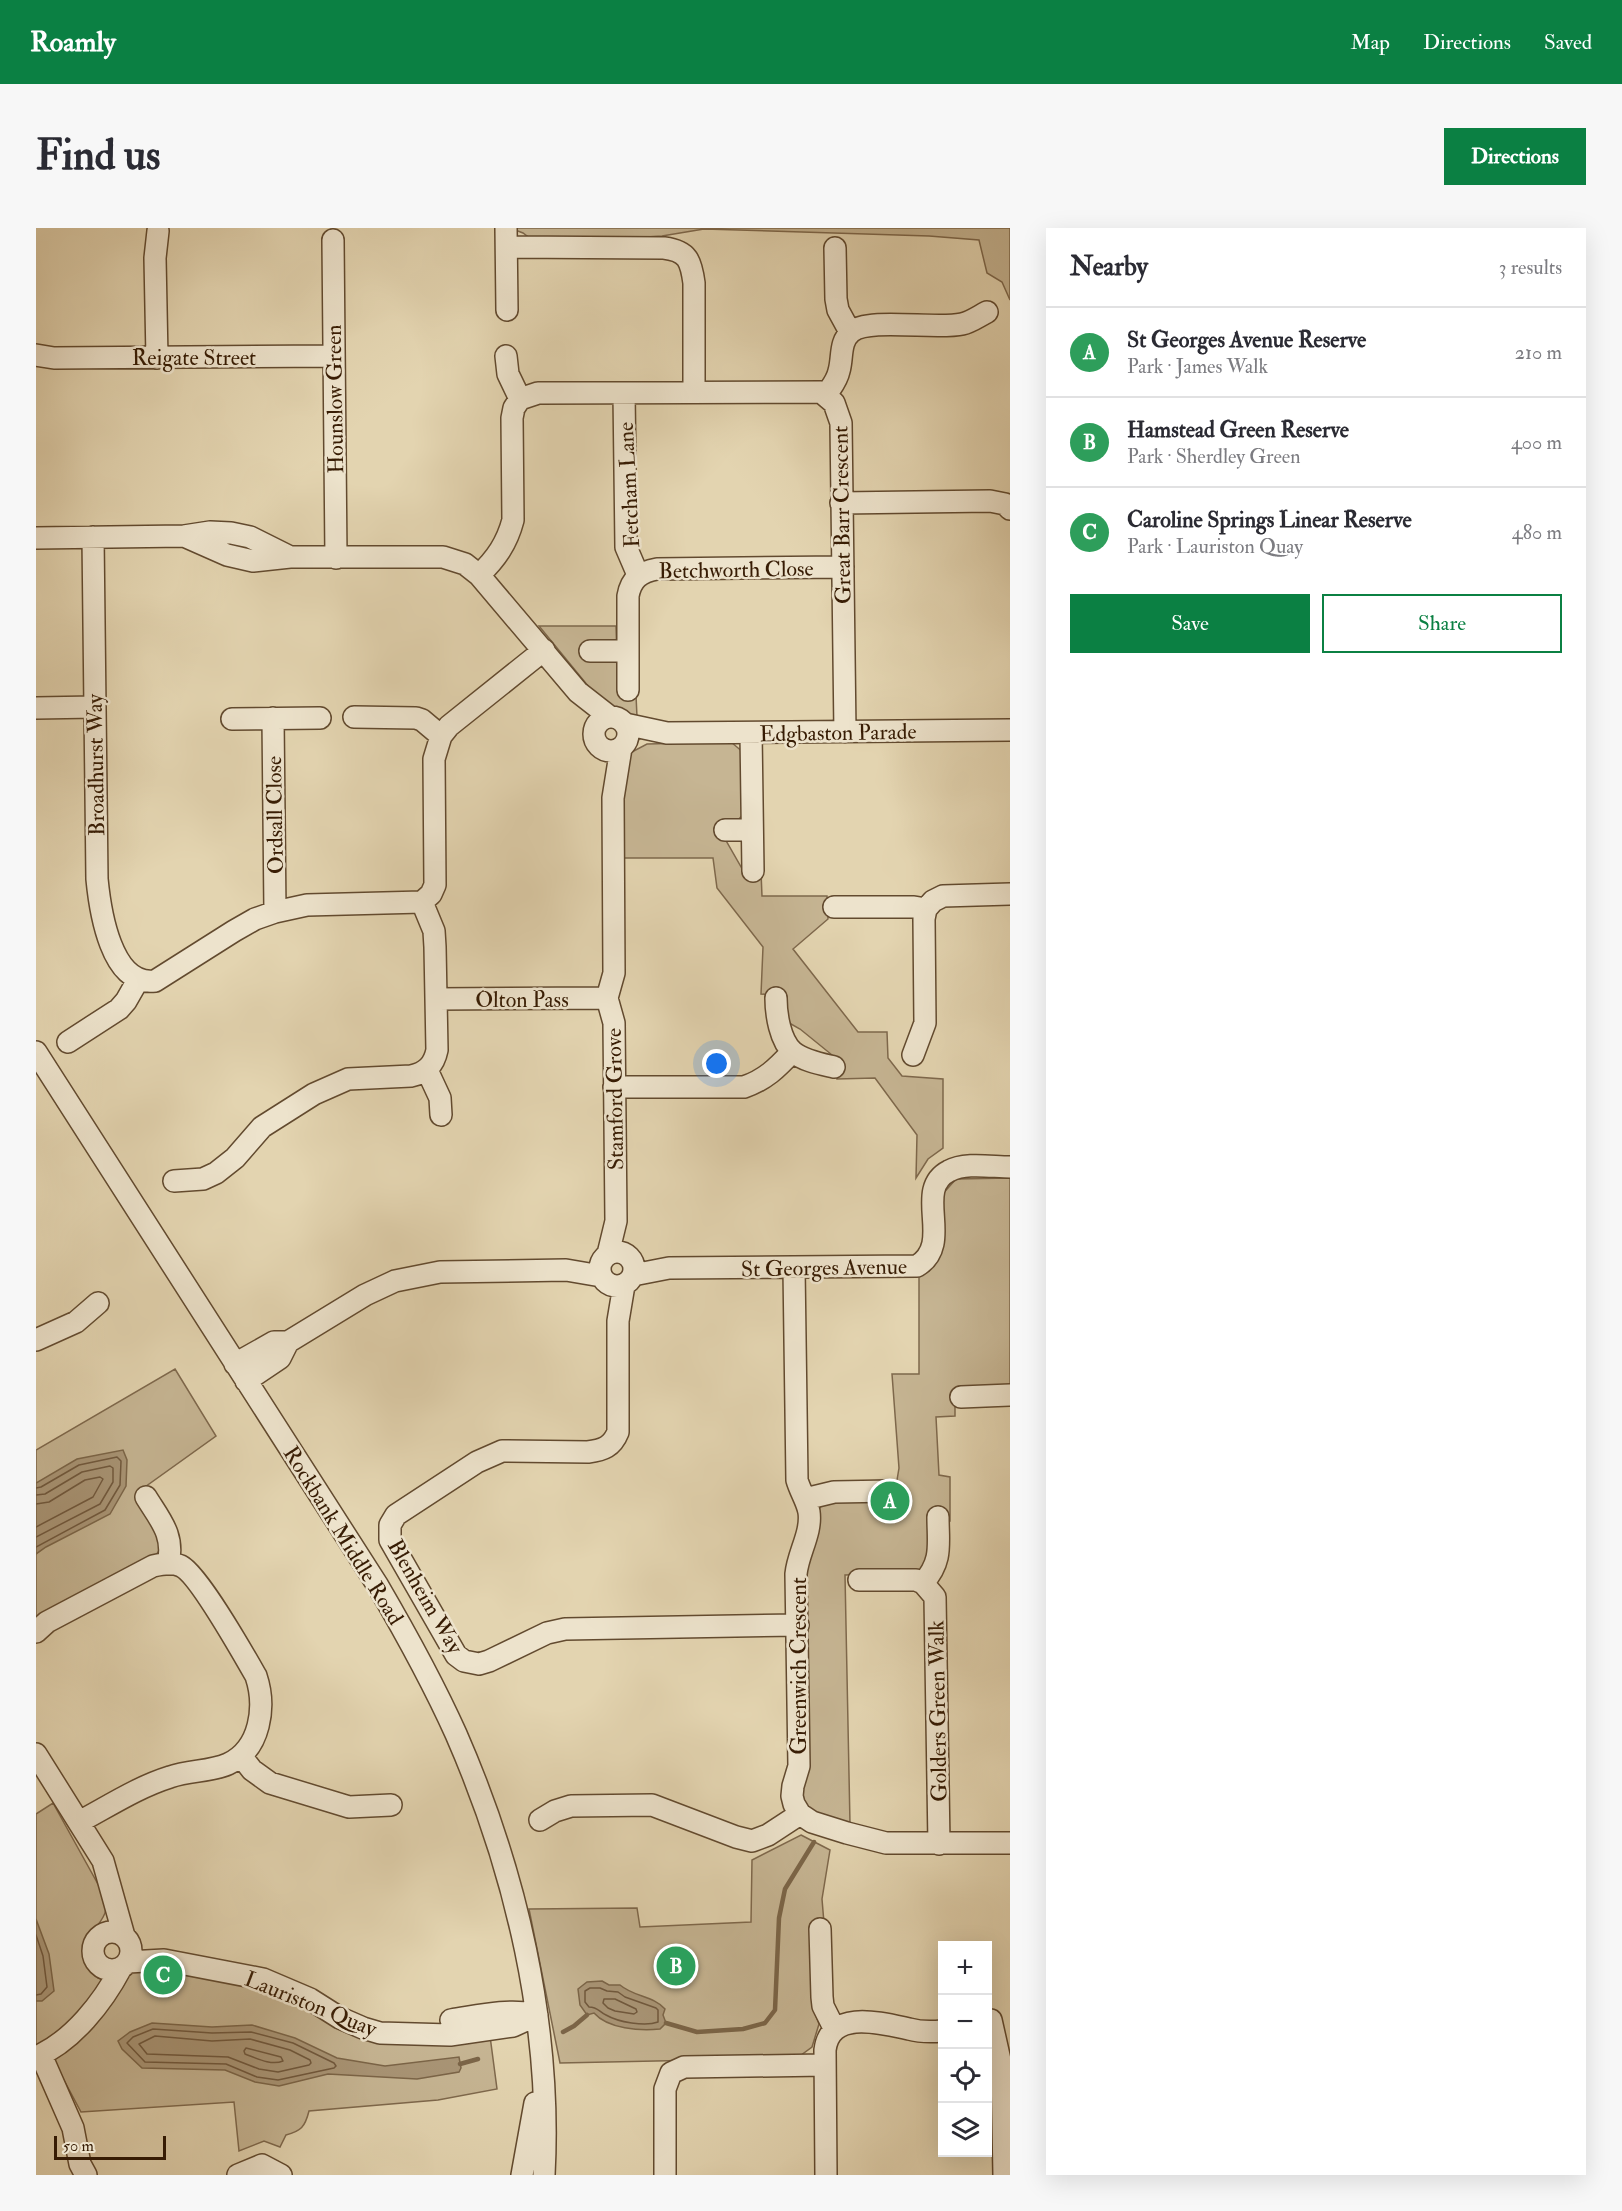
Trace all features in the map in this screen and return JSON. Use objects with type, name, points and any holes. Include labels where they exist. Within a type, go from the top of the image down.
[{"type":"street","points":[[157,358],[155,258],[158,231]]},
{"type":"street","points":[[507,310],[507,238],[675,250],[686,256],[692,266],[694,392]]},
{"type":"street","name":"Hounslow Green","points":[[333,240],[336,558]]},
{"type":"street","points":[[835,248],[836,299],[838,310],[850,332]]},
{"type":"street","points":[[826,395],[836,381],[840,368],[841,350],[850,332],[867,326],[960,324],[987,312]]},
{"type":"street","name":"Reigate Street","points":[[42,359],[334,356]]},
{"type":"street","points":[[479,575],[495,560],[509,536],[513,520],[512,418],[514,408],[520,399],[508,374],[506,356]]},
{"type":"street","name":"Great Barr Crescent","points":[[520,399],[538,393],[812,391],[821,392],[834,403],[841,423],[844,732]]},
{"type":"street","name":"Fetcham Lane","points":[[624,393],[626,547],[638,575]]},
{"type":"street","points":[[841,503],[990,501],[1005,504],[1010,509]]},
{"type":"street","points":[[36,538],[184,536],[242,559],[254,561],[290,557],[443,557],[465,564],[479,575],[544,650],[613,735]]},
{"type":"street","name":"Broadhurst Way","points":[[93,537],[99,904],[106,930],[122,966],[129,975],[138,980]]},
{"type":"street","name":"Betchworth Close","points":[[628,690],[628,596],[630,585],[638,575],[657,569],[843,567]]},
{"type":"street","points":[[68,1042],[119,1009],[138,980],[154,981],[165,976],[255,919],[307,905],[422,902],[431,894],[435,885],[434,759],[441,736],[449,726],[544,650]]},
{"type":"street","points":[[590,651],[628,651]]},
{"type":"street","points":[[36,708],[95,707]]},
{"type":"street","points":[[354,717],[416,718],[422,720],[441,736]]},
{"type":"street","name":"Ordsall Close","points":[[273,718],[275,912]]},
{"type":"street","points":[[232,719],[320,718]]},
{"type":"street","name":"Edgbaston Parade","points":[[613,735],[1010,730]]},
{"type":"street","points":[[751,733],[753,871]]},
{"type":"street","name":"Stamford Grove","points":[[613,735],[614,973],[607,998],[614,1023],[617,1269]]},
{"type":"street","points":[[725,830],[752,830]]},
{"type":"street","points":[[913,1055],[925,1023],[923,929],[926,909],[933,901],[943,896],[1010,894]]},
{"type":"street","points":[[174,1181],[203,1179],[216,1173],[235,1158],[262,1127],[314,1094],[348,1079],[422,1074],[435,1061],[437,999],[434,931],[422,902]]},
{"type":"street","points":[[834,907],[926,909]]},
{"type":"street","name":"Olton Pass","points":[[437,999],[607,998]]},
{"type":"street","points":[[776,998],[776,1016],[792,1052],[834,1067]]},
{"type":"street","name":"Rockbank Middle Road","points":[[36,1052],[378,1586],[416,1652],[456,1734],[504,1867],[523,1941],[537,2015],[542,2066],[546,2138],[544,2175]]},
{"type":"street","points":[[614,1088],[744,1087],[772,1073],[792,1052]]},
{"type":"street","points":[[427,1070],[440,1098],[441,1115]]},
{"type":"street","name":"St Georges Avenue","points":[[241,1372],[280,1358],[288,1342],[365,1295],[395,1281],[440,1272],[917,1266],[932,1252],[934,1243],[933,1192],[940,1178],[949,1170],[962,1167],[1010,1167]]},
{"type":"street","name":"Greenwich Crescent","points":[[794,1268],[797,1480],[809,1516],[808,1530],[798,1559],[799,1766],[792,1796],[800,1814]]},
{"type":"street","name":"Blenheim Way","points":[[617,1269],[618,1432],[610,1445],[588,1452],[502,1451],[477,1462],[392,1519],[390,1540],[456,1655],[464,1661],[478,1664],[547,1633],[565,1629],[798,1625]]},
{"type":"street","points":[[36,1340],[76,1322],[98,1303]]},
{"type":"street","points":[[961,1397],[1010,1395]]},
{"type":"street","points":[[805,1499],[834,1492],[891,1491]]},
{"type":"street","points":[[146,1497],[168,1533],[171,1545],[168,1564]]},
{"type":"street","points":[[859,1580],[909,1579],[923,1583],[936,1565],[939,1555],[938,1517]]},
{"type":"street","points":[[36,1632],[47,1622],[153,1566],[168,1564],[180,1566],[197,1581],[256,1676],[262,1692],[262,1714],[255,1735],[241,1756],[217,1768],[171,1776],[143,1787],[79,1822]]},
{"type":"street","name":"Golders Green Walk","points":[[923,1583],[935,1597],[936,1606],[939,1844]]},
{"type":"street","points":[[36,1754],[103,1861],[126,1952],[112,1987],[96,2006],[64,2039],[38,2056],[73,2128],[80,2164],[86,2175]]},
{"type":"street","points":[[241,1756],[252,1770],[270,1783],[348,1807],[391,1805]]},
{"type":"street","points":[[540,1820],[555,1811],[571,1806],[652,1805],[752,1841],[768,1835],[800,1814],[812,1822],[886,1843],[1010,1843]]},
{"type":"street","points":[[96,2006],[99,1982],[98,1964],[93,1946],[101,1936],[111,1890]]},
{"type":"street","points":[[820,1929],[823,2006],[834,2028]]},
{"type":"street","points":[[101,1936],[113,1932],[126,1952]]},
{"type":"street","points":[[98,1964],[109,1970],[126,1952]]},
{"type":"street","name":"Lauriston Quay","points":[[126,1952],[263,1979],[310,2000],[340,2018],[380,2033],[450,2035],[513,2026],[537,2015]]},
{"type":"street","points":[[996,2020],[1002,2069],[1004,2175]]},
{"type":"street","points":[[826,2175],[826,2043],[834,2028],[851,2022],[871,2021],[890,2023],[911,2030],[938,2031]]},
{"type":"street","points":[[665,2175],[665,2089],[671,2073],[684,2067],[825,2065]]},
{"type":"street","name":"Rockbank Middle Road","points":[[522,2175],[542,2066]]},
{"type":"street","points":[[238,2175],[262,2165],[281,2175]]},
{"type":"shaded area","points":[[510,228],[1010,228],[1010,300],[1002,282],[987,273],[979,240],[929,236],[704,229],[662,236],[616,239],[531,239]]},
{"type":"shaded area","points":[[539,626],[616,626],[618,689],[636,695],[637,717],[602,703]]},
{"type":"shaded area","points":[[731,742],[744,753],[744,813],[724,837],[744,872],[761,872],[762,896],[827,896],[828,919],[793,949],[858,1032],[887,1032],[888,1058],[902,1076],[943,1079],[943,1148],[928,1159],[916,1178],[917,1135],[875,1078],[837,1079],[837,1059],[800,1029],[784,1020],[785,996],[761,994],[763,947],[717,888],[713,858],[621,858],[624,770],[628,754],[647,744]]},
{"type":"shaded area","points":[[1010,1178],[1010,1386],[955,1388],[955,1416],[936,1417],[939,1475],[950,1477],[950,1521],[928,1523],[928,1558],[919,1573],[845,1575],[850,1824],[827,1819],[810,1809],[800,1796],[804,1567],[817,1512],[824,1502],[894,1498],[899,1468],[892,1374],[919,1374],[919,1273],[929,1271],[940,1250],[940,1197],[956,1179]]},
{"type":"shaded area","points":[[175,1369],[216,1436],[138,1492],[163,1546],[155,1556],[36,1623],[36,1450]]},
{"type":"shaded area","points":[[53,1803],[104,1895],[106,1906],[103,1918],[86,1946],[89,1964],[98,1978],[121,1979],[146,1963],[271,1991],[373,2040],[490,2036],[497,2089],[438,2100],[309,2111],[302,2128],[286,2135],[280,2147],[264,2141],[239,2151],[234,2102],[81,2112],[58,2069],[36,2048],[36,1814]]},
{"type":"shaded area","points":[[801,1835],[830,1850],[822,1899],[824,1923],[810,1924],[812,2005],[819,2024],[812,2047],[797,2058],[560,2063],[529,1909],[637,1908],[640,1927],[751,1922],[752,1860]]},
{"type":"water","points":[[123,1450],[127,1460],[126,1486],[110,1514],[36,1554],[36,1483],[77,1459]]},
{"type":"water","points":[[36,1919],[49,1954],[54,1991],[42,2001],[36,2001]]},
{"type":"water","points":[[602,1981],[609,1985],[620,1985],[660,2005],[665,2009],[663,2015],[666,2023],[660,2029],[643,2030],[607,2023],[594,2013],[587,2015],[580,2005],[578,1989],[587,1982]]},
{"type":"water","points":[[152,2023],[212,2027],[252,2025],[295,2038],[337,2058],[385,2066],[459,2057],[461,2068],[459,2072],[417,2079],[328,2074],[279,2086],[255,2082],[225,2070],[142,2068],[122,2049],[118,2041],[130,2032]]},
{"type":"waterway","points":[[666,2023],[697,2032],[743,2029],[765,2023],[775,2010],[779,1918],[785,1889],[814,1842]]},
{"type":"waterway","points":[[563,2032],[587,2015]]},
{"type":"waterway","points":[[460,2064],[478,2059]]},
{"type":"place","name":"St Georges Avenue Reserve","points":[[890,1501]]},
{"type":"place","name":"Hamstead Green Reserve","points":[[676,1966]]},
{"type":"place","name":"Caroline Springs Linear Reserve","points":[[163,1975]]}]
